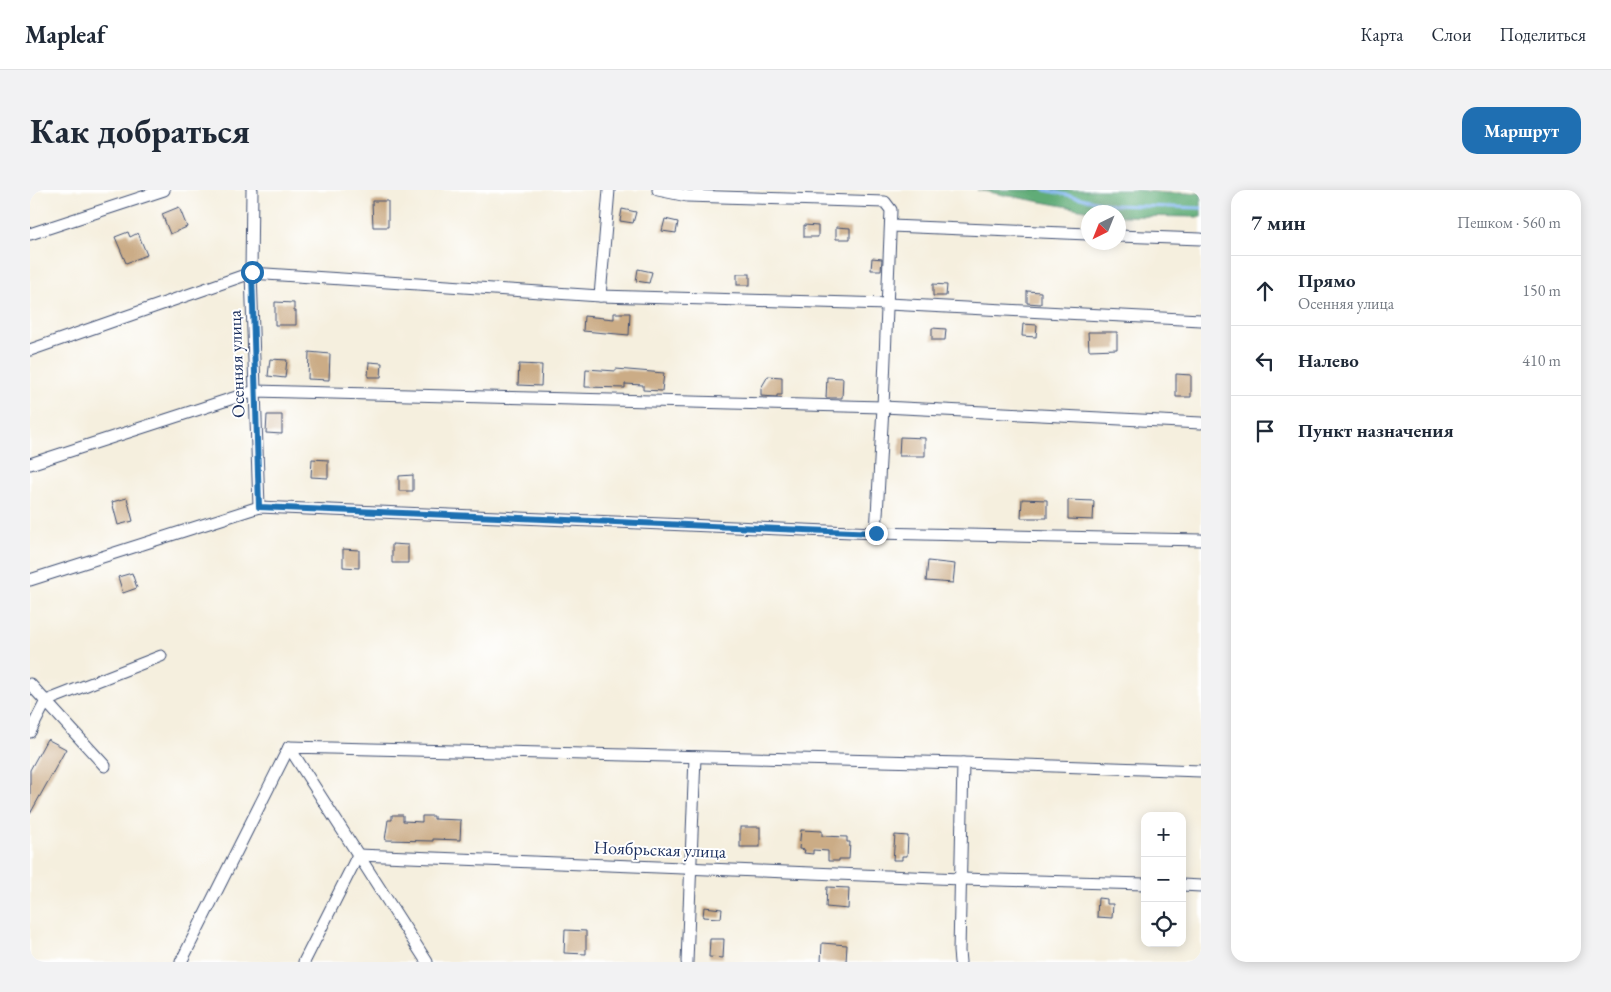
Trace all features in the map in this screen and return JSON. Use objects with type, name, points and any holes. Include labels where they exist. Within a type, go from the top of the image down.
[{"type":"street","points":[[30,234],[164,190]]},
{"type":"street","name":"Осенняя улица","points":[[252,190],[252,272],[259,507]]},
{"type":"street","points":[[600,296],[609,190]]},
{"type":"street","points":[[658,190],[687,196],[885,202],[891,210],[876,533]]},
{"type":"street","points":[[891,226],[1081,234]]},
{"type":"street","points":[[1126,236],[1201,239]]},
{"type":"street","points":[[30,350],[252,272],[600,296],[888,304],[1201,320]]},
{"type":"street","points":[[30,464],[255,391],[883,407],[1201,423]]},
{"type":"street","points":[[30,580],[259,507],[876,533],[1201,540]]},
{"type":"street","points":[[30,732],[46,701],[161,656]]},
{"type":"street","points":[[30,684],[105,766]]},
{"type":"street","points":[[289,747],[1201,771]]},
{"type":"street","points":[[289,747],[427,962]]},
{"type":"street","points":[[181,962],[289,747]]},
{"type":"street","points":[[687,962],[695,757]]},
{"type":"street","points":[[960,962],[960,879],[964,764]]},
{"type":"street","points":[[304,962],[358,855]]},
{"type":"street","name":"Ноябрьская улица","points":[[358,855],[960,879],[1141,884]]},
{"type":"street","points":[[1186,885],[1201,886]]},
{"type":"green space","points":[[977,190],[1136,190],[1165,193],[1201,193],[1201,217],[1126,216],[1126,205],[1081,205],[1081,209]]},
{"type":"building","points":[[372,201],[388,201],[388,227],[373,227]]},
{"type":"building","points":[[179,207],[187,227],[170,234],[162,214]]},
{"type":"building","points":[[622,209],[636,212],[633,223],[620,221]]},
{"type":"building","points":[[665,219],[678,222],[676,233],[662,231]]},
{"type":"building","points":[[804,225],[818,226],[818,237],[804,237]]},
{"type":"building","points":[[836,227],[850,228],[850,239],[836,239]]},
{"type":"building","points":[[128,232],[130,237],[138,233],[147,255],[126,263],[115,237]]},
{"type":"building","points":[[872,258],[882,259],[881,270],[871,270]]},
{"type":"building","points":[[638,269],[652,272],[649,283],[636,281]]},
{"type":"building","points":[[737,274],[750,274],[750,285],[737,285]]},
{"type":"building","points":[[933,284],[947,285],[946,296],[933,296]]},
{"type":"building","points":[[1027,291],[1041,292],[1041,304],[1027,303]]},
{"type":"building","points":[[275,302],[294,303],[296,325],[275,325]]},
{"type":"building","points":[[614,313],[630,313],[629,335],[583,331],[584,316],[614,319]]},
{"type":"building","points":[[1023,324],[1037,325],[1036,337],[1022,336]]},
{"type":"building","points":[[932,328],[946,329],[945,340],[932,340]]},
{"type":"building","points":[[1088,332],[1117,332],[1117,349],[1089,350]]},
{"type":"building","points":[[309,352],[330,354],[329,380],[308,379]]},
{"type":"building","points":[[270,359],[287,360],[285,378],[268,376]]},
{"type":"building","points":[[369,362],[382,363],[381,377],[368,377]]},
{"type":"building","points":[[519,364],[542,365],[541,386],[518,385]]},
{"type":"building","points":[[586,369],[616,371],[616,369],[664,373],[662,391],[643,390],[643,385],[625,384],[625,388],[585,387]]},
{"type":"building","points":[[1176,374],[1191,375],[1191,397],[1176,397]]},
{"type":"building","points":[[768,376],[782,377],[782,395],[777,395],[777,397],[761,396],[761,388]]},
{"type":"building","points":[[827,377],[843,378],[842,398],[826,398]]},
{"type":"building","points":[[267,415],[282,415],[282,434],[266,433]]},
{"type":"building","points":[[900,437],[925,438],[925,456],[899,456]]},
{"type":"building","points":[[312,459],[328,460],[328,478],[311,477]]},
{"type":"building","points":[[413,475],[413,491],[399,491],[399,476]]},
{"type":"building","points":[[127,498],[133,521],[118,525],[112,502]]},
{"type":"building","points":[[1022,499],[1047,500],[1047,518],[1021,518]]},
{"type":"building","points":[[1068,500],[1094,501],[1093,520],[1068,519]]},
{"type":"building","points":[[392,544],[408,545],[408,563],[392,563]]},
{"type":"building","points":[[343,549],[359,550],[359,568],[343,567]]},
{"type":"building","points":[[928,561],[955,564],[953,583],[926,581]]},
{"type":"building","points":[[132,573],[137,588],[123,593],[118,577]]},
{"type":"building","points":[[47,739],[66,749],[30,814],[30,770]]},
{"type":"building","points":[[392,815],[403,815],[403,821],[422,822],[422,816],[434,816],[434,819],[461,820],[460,840],[385,840],[388,820],[392,820]]},
{"type":"building","points":[[740,827],[760,827],[760,847],[740,847]]},
{"type":"building","points":[[801,830],[822,831],[822,836],[847,837],[847,842],[850,842],[849,859],[828,861],[828,851],[813,850],[813,854],[804,853],[805,850],[799,849]]},
{"type":"building","points":[[895,835],[908,836],[907,856],[902,856],[902,860],[893,860]]},
{"type":"building","points":[[827,887],[849,888],[848,909],[826,907]]},
{"type":"building","points":[[1098,898],[1107,899],[1107,904],[1113,904],[1112,918],[1097,917]]},
{"type":"building","points":[[704,907],[722,909],[721,918],[703,917]]},
{"type":"building","points":[[565,930],[586,931],[586,954],[564,953]]},
{"type":"building","points":[[710,939],[724,939],[723,958],[709,957]]},
{"type":"building","points":[[822,943],[847,945],[846,962],[821,962]]},
{"type":"waterway","points":[[1044,190],[1113,205],[1201,208]]},
{"type":"route","points":[[252,272],[259,507],[876,533]]}]
